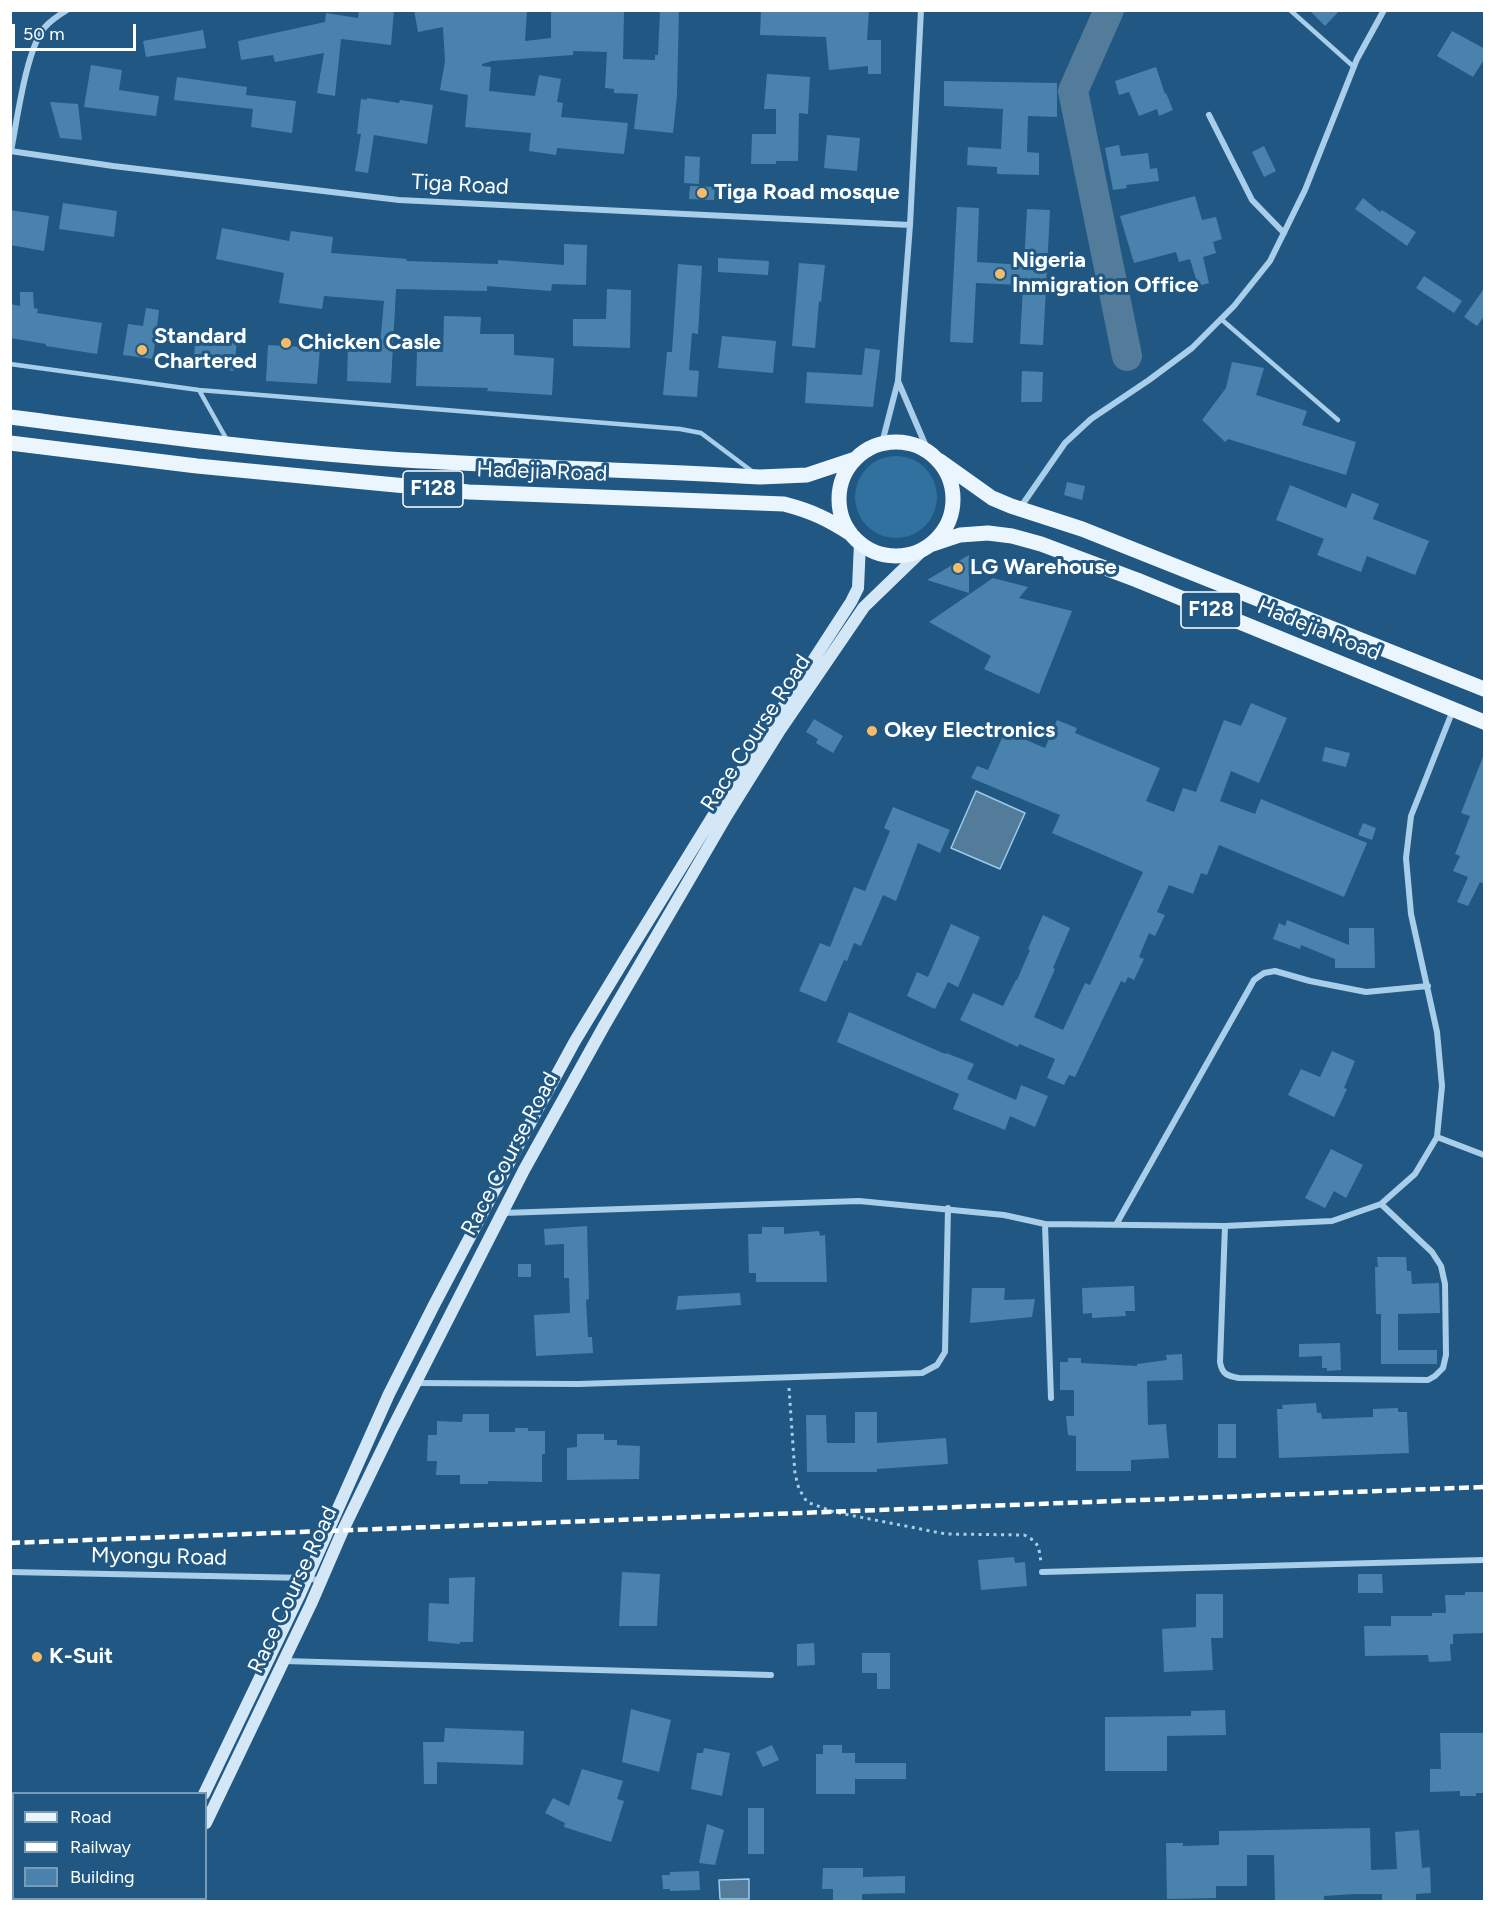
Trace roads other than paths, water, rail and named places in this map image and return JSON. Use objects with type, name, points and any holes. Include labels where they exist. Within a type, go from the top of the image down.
[{"type":"main road","name":"Hadejia Road","points":[[10,417],[229,444],[436,462],[760,477],[807,475],[855,459]]},
{"type":"main road","name":"F128","points":[[855,459],[867,449],[882,443],[898,441],[914,444],[934,456]]},
{"type":"main road","name":"Hadejia Road","points":[[10,442],[219,468],[458,491],[784,504],[818,514],[856,538]]},
{"type":"main road","name":"Hadejia Road","points":[[934,456],[992,498],[1082,529],[1485,689]]},
{"type":"main road","points":[[927,547],[943,532],[951,514],[954,496],[950,477],[934,456]]},
{"type":"main road","points":[[855,459],[843,476],[839,496],[841,516],[856,538]]},
{"type":"main road","name":"Hadejia Road","points":[[927,547],[960,535],[988,533],[1012,536],[1041,544],[1137,580],[1485,722]]},
{"type":"main road","name":"F128","points":[[856,538],[877,553],[893,556],[909,555],[927,547]]},
{"type":"street","points":[[11,151],[24,81],[36,40],[44,28],[67,10]]},
{"type":"street","points":[[882,443],[898,381],[910,225],[921,10]]},
{"type":"street","points":[[1020,509],[1065,443],[1091,419],[1192,348],[1221,319],[1270,261],[1305,190],[1354,67],[1384,10]]},
{"type":"street","points":[[1209,115],[1251,200],[1284,233]]},
{"type":"street","name":"Tiga Road","points":[[11,151],[113,166],[399,200],[910,225]]},
{"type":"street","points":[[898,381],[934,456]]},
{"type":"street","name":"Race Course Road","points":[[205,1792],[307,1578],[389,1394],[575,1041],[686,859],[851,602],[858,588],[856,538]]},
{"type":"street","name":"Race Course Road","points":[[207,1822],[322,1581],[343,1530],[415,1383],[502,1213],[604,1026],[764,756],[864,607],[927,547]]},
{"type":"street","points":[[502,1213],[859,1201],[948,1208],[1004,1215],[1045,1224],[1225,1226],[1332,1221],[1381,1204],[1415,1174],[1437,1137],[1442,1086],[1437,1032],[1411,914],[1406,858],[1411,816],[1453,710]]},
{"type":"street","points":[[1117,1223],[1254,980],[1264,973],[1275,971],[1310,981],[1366,992],[1428,986]]},
{"type":"street","points":[[1437,1137],[1485,1155]]},
{"type":"street","points":[[1225,1226],[1220,1362],[1222,1371],[1228,1376],[1428,1380],[1436,1376],[1443,1368],[1446,1355],[1445,1284],[1441,1266],[1432,1252],[1381,1204]]},
{"type":"street","points":[[415,1383],[578,1384],[922,1372],[937,1365],[945,1352],[948,1208]]},
{"type":"street","points":[[1045,1224],[1051,1398]]},
{"type":"street","points":[[1042,1572],[1485,1560]]},
{"type":"street","name":"Myongu Road","points":[[10,1572],[307,1578],[322,1581]]},
{"type":"street","points":[[284,1661],[771,1675]]},
{"type":"lane","points":[[1290,10],[1354,67]]},
{"type":"lane","points":[[1221,319],[1338,420]]},
{"type":"lane","points":[[10,364],[199,390],[680,429],[701,433],[760,477]]},
{"type":"lane","points":[[199,390],[229,444]]},
{"type":"waterway","points":[[1109,10],[1073,91],[1127,356]]},
{"type":"railway","points":[[10,1543],[1484,1487]]},
{"type":"place","name":"Tiga Road mosque","points":[[702,193]]},
{"type":"place","name":"Nigeria Inmigration Office","points":[[1000,274]]},
{"type":"place","name":"Chicken Casle","points":[[286,343]]},
{"type":"place","name":"Standard Chartered","points":[[142,350]]},
{"type":"place","name":"LG Warehouse","points":[[958,568]]},
{"type":"place","name":"Okey Electronics","points":[[872,731]]},
{"type":"place","name":"K-Suit","points":[[37,1657]]}]
